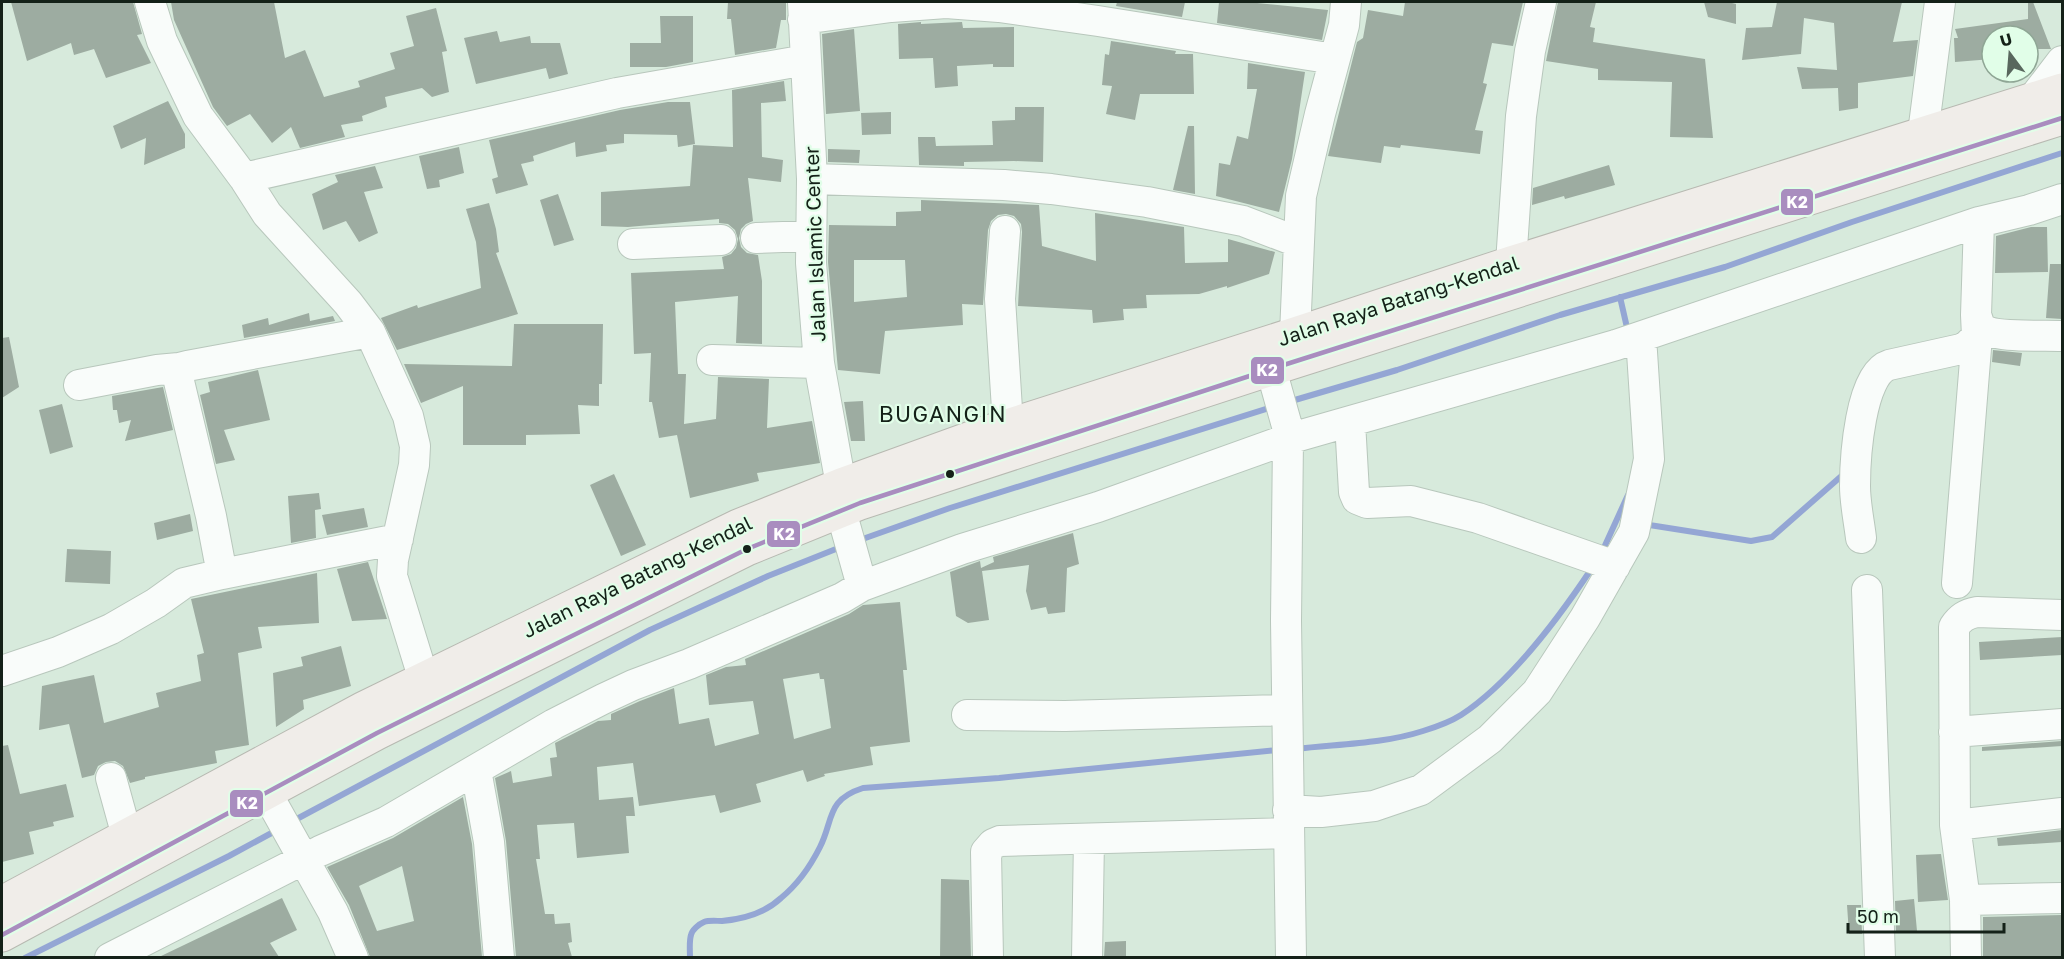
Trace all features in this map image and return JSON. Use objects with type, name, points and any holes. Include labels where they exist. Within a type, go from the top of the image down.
[{"type":"highway","name":"Jalan Raya Batang-Kendal","points":[[2,935],[270,799],[377,733],[747,549],[842,506],[1008,425],[1511,263],[2062,90]]},
{"type":"highway","name":"Jalan Raya Batang-Kendal","points":[[2,903],[364,708],[738,526],[842,506],[1274,380],[2062,118]]},
{"type":"street","points":[[150,2],[162,41],[198,116],[244,178],[267,214],[348,303],[370,332],[408,416],[415,446],[414,465],[393,560],[392,576],[424,680]]},
{"type":"street","points":[[1295,334],[1301,196],[1344,25],[1346,2]]},
{"type":"street","points":[[1511,263],[1521,116],[1530,51],[1541,2]]},
{"type":"street","points":[[1923,133],[1940,2]]},
{"type":"street","points":[[803,10],[946,3],[1099,11],[1334,59]]},
{"type":"street","name":"Jalan Islamic Center","points":[[803,10],[812,179],[811,263],[819,363],[842,506],[861,582]]},
{"type":"street","points":[[244,178],[606,96],[806,60]]},
{"type":"street","points":[[2032,100],[2062,61]]},
{"type":"street","points":[[812,179],[1004,185],[1062,190],[1147,202],[1243,221],[1298,242]]},
{"type":"street","points":[[110,957],[302,857],[386,822],[554,724],[633,685],[689,664],[842,598],[861,582],[1098,507],[1287,433],[1350,422],[1631,340],[1979,222],[2062,199]]},
{"type":"street","points":[[1957,583],[1977,325],[1979,222]]},
{"type":"street","points":[[1005,231],[1000,299],[1008,425]]},
{"type":"street","points":[[756,238],[811,236]]},
{"type":"street","points":[[633,244],[721,240]]},
{"type":"street","points":[[1977,325],[1995,333],[2062,336]]},
{"type":"street","points":[[1861,538],[1855,486],[1861,412],[1876,374],[1882,367],[1961,349],[1977,325]]},
{"type":"street","points":[[79,386],[370,332]]},
{"type":"street","points":[[988,957],[986,852],[993,844],[1000,841],[1089,838],[1288,822],[1321,812],[1374,806],[1421,789],[1491,739],[1537,692],[1585,618],[1600,560],[1634,532],[1649,459],[1631,340]]},
{"type":"street","points":[[712,360],[819,363]]},
{"type":"street","points":[[179,368],[177,378],[211,516],[222,574]]},
{"type":"street","points":[[1274,380],[1287,433],[1286,710],[1291,957]]},
{"type":"street","points":[[1350,422],[1354,492],[1357,500],[1366,503],[1411,501],[1478,518],[1600,560]]},
{"type":"street","points":[[2,671],[58,652],[111,629],[156,603],[184,583],[398,539]]},
{"type":"street","points":[[1867,590],[1880,957]]},
{"type":"street","points":[[1966,957],[1965,900],[1955,825],[1954,627],[1968,614],[1977,612],[2062,615]]},
{"type":"street","points":[[967,714],[1065,716],[1286,710]]},
{"type":"street","points":[[1954,732],[2062,724]]},
{"type":"street","points":[[482,766],[476,770],[489,842],[499,957]]},
{"type":"street","points":[[111,778],[127,836]]},
{"type":"street","points":[[270,799],[333,912],[353,957]]},
{"type":"street","points":[[1955,825],[2062,813]]},
{"type":"street","points":[[1087,957],[1089,838]]},
{"type":"street","points":[[1965,900],[2062,898]]},
{"type":"building","points":[[11,2],[133,2],[142,34],[137,35],[151,63],[106,78],[94,49],[74,55],[71,43],[27,61]]},
{"type":"building","points":[[171,2],[274,2],[285,58],[305,50],[324,97],[360,87],[358,81],[395,69],[390,53],[414,46],[406,16],[436,8],[447,51],[442,52],[449,92],[432,97],[422,88],[385,97],[387,107],[362,116],[363,121],[341,125],[345,137],[300,148],[291,127],[272,143],[250,114],[227,126],[213,107],[174,20]]},
{"type":"building","points":[[728,2],[786,2],[786,20],[781,20],[776,48],[735,55],[731,19],[727,19]]},
{"type":"building","points":[[1117,2],[1185,2],[1182,17],[1116,6]]},
{"type":"building","points":[[1219,2],[1247,2],[1328,10],[1322,40],[1217,23]]},
{"type":"building","points":[[1405,2],[1523,2],[1513,46],[1492,43],[1483,83],[1487,84],[1475,130],[1483,131],[1480,154],[1401,145],[1400,148],[1384,146],[1381,163],[1328,156],[1357,42],[1363,38],[1368,10],[1403,16]]},
{"type":"building","points":[[1558,2],[1596,2],[1590,27],[1595,28],[1593,42],[1705,59],[1713,138],[1670,137],[1672,82],[1598,80],[1598,69],[1546,61]]},
{"type":"building","points":[[1704,2],[1736,4],[1736,24],[1708,17]]},
{"type":"building","points":[[1777,2],[1902,2],[1893,42],[1918,40],[1913,76],[1858,83],[1858,108],[1839,111],[1838,88],[1802,89],[1797,67],[1837,70],[1834,23],[1804,18],[1801,54],[1742,60],[1746,28],[1772,27]]},
{"type":"building","points":[[2028,2],[2033,2],[2051,49],[2040,49],[2040,24],[1992,24],[2028,19]]},
{"type":"building","points":[[660,16],[693,16],[693,62],[666,67],[630,67],[630,43],[661,43]]},
{"type":"building","points":[[921,22],[921,24],[962,22],[963,28],[1014,27],[1014,67],[993,67],[993,64],[957,66],[958,86],[935,88],[933,58],[899,59],[898,24]]},
{"type":"building","points":[[1980,26],[1980,60],[1955,62],[1954,38],[1958,38],[1955,29]]},
{"type":"building","points":[[854,29],[860,111],[826,114],[822,34]]},
{"type":"building","points":[[497,31],[500,42],[530,36],[531,43],[560,43],[568,74],[549,79],[546,68],[476,84],[464,38]]},
{"type":"building","points":[[1111,41],[1176,51],[1175,54],[1193,54],[1194,94],[1140,94],[1135,120],[1106,114],[1112,86],[1102,85],[1105,54],[1109,55]]},
{"type":"building","points":[[1248,63],[1305,72],[1292,159],[1279,212],[1216,196],[1219,163],[1230,165],[1237,136],[1248,139],[1257,89],[1247,89]]},
{"type":"building","points":[[784,81],[786,101],[761,103],[762,157],[783,160],[781,182],[748,178],[753,221],[741,229],[739,238],[741,247],[747,253],[758,255],[762,281],[762,344],[736,343],[738,296],[675,302],[678,374],[686,374],[684,424],[716,419],[718,377],[769,379],[767,428],[812,421],[820,463],[757,473],[759,481],[690,498],[677,435],[659,438],[652,402],[649,402],[651,353],[634,354],[631,273],[724,269],[722,257],[731,254],[736,248],[738,239],[735,230],[728,224],[719,223],[719,219],[628,227],[601,226],[601,192],[690,186],[693,145],[733,147],[732,90]]},
{"type":"building","points":[[168,101],[185,134],[185,148],[144,165],[146,138],[121,149],[113,126]]},
{"type":"building","points":[[668,102],[690,102],[695,144],[678,147],[677,135],[624,134],[624,143],[606,145],[607,151],[576,157],[575,142],[533,156],[534,161],[521,164],[528,185],[496,194],[492,179],[498,177],[489,140],[620,110]]},
{"type":"building","points":[[1015,107],[1044,107],[1043,162],[964,162],[964,166],[919,165],[918,137],[935,137],[936,146],[993,145],[992,121],[1015,120]]},
{"type":"building","points":[[891,112],[891,134],[862,135],[861,113]]},
{"type":"building","points":[[1188,126],[1194,126],[1195,194],[1173,190]]},
{"type":"building","points":[[459,147],[464,173],[439,180],[440,187],[427,189],[419,156]]},
{"type":"building","points":[[828,149],[860,150],[859,163],[828,162]]},
{"type":"building","points":[[1609,165],[1615,185],[1565,199],[1564,196],[1532,205],[1533,188]]},
{"type":"building","points":[[375,166],[383,188],[364,192],[378,233],[359,242],[346,221],[323,230],[312,194],[338,182],[335,175]]},
{"type":"building","points":[[558,194],[574,240],[554,246],[540,200]]},
{"type":"building","points":[[921,200],[1039,205],[1042,246],[1096,261],[1095,213],[1184,227],[1185,263],[1228,262],[1228,239],[1275,252],[1269,274],[1227,288],[1227,286],[1199,294],[1146,295],[1147,308],[1123,309],[1124,320],[1093,323],[1092,310],[1018,306],[1021,224],[1014,216],[998,215],[991,221],[988,230],[983,305],[962,304],[963,325],[885,331],[880,374],[838,370],[828,262],[829,225],[896,226],[896,212],[921,211]],"holes":[[[854,260],[905,260],[907,297],[854,302]]]},
{"type":"building","points":[[489,203],[496,229],[499,252],[496,253],[518,314],[397,350],[381,318],[417,305],[418,308],[481,288],[476,242],[466,209]]},
{"type":"building","points":[[2031,227],[2047,227],[2048,272],[1995,273],[1996,236]]},
{"type":"building","points":[[2050,264],[2062,264],[2062,319],[2046,318]]},
{"type":"building","points":[[309,313],[310,321],[333,316],[335,321],[244,338],[242,325],[268,318],[269,325]]},
{"type":"building","points":[[514,324],[603,324],[602,384],[599,384],[599,406],[578,405],[580,434],[526,435],[526,445],[463,445],[463,386],[421,403],[404,364],[512,366]]},
{"type":"building","points":[[9,337],[19,387],[2,398],[2,338]]},
{"type":"building","points":[[1993,350],[2022,353],[2020,366],[1992,362]]},
{"type":"building","points":[[258,370],[270,420],[224,430],[235,460],[216,464],[200,395],[210,392],[208,382]]},
{"type":"building","points":[[163,387],[173,430],[125,441],[131,420],[119,423],[117,410],[113,410],[112,396]]},
{"type":"building","points":[[863,401],[865,441],[851,441],[844,402]]},
{"type":"building","points":[[62,404],[73,447],[50,454],[39,410]]},
{"type":"building","points":[[614,474],[646,545],[621,556],[590,485]]},
{"type":"building","points":[[319,493],[321,509],[315,510],[316,538],[291,543],[288,496]]},
{"type":"building","points":[[364,508],[368,527],[327,535],[322,515]]},
{"type":"building","points":[[190,514],[193,531],[157,540],[154,523]]},
{"type":"building","points":[[1073,533],[1079,564],[1067,568],[1065,612],[1048,614],[1046,607],[1031,610],[1026,591],[1029,565],[982,571],[989,620],[968,623],[956,616],[950,572],[980,561],[981,568],[994,562],[993,557]]},
{"type":"building","points":[[67,549],[111,551],[110,584],[65,582]]},
{"type":"building","points":[[368,562],[387,619],[352,621],[337,569]]},
{"type":"building","points":[[317,573],[319,623],[258,627],[262,648],[238,653],[249,745],[215,751],[217,763],[145,777],[145,779],[130,783],[123,766],[115,761],[98,766],[94,775],[82,778],[69,724],[39,730],[42,686],[94,675],[104,723],[159,707],[156,693],[201,681],[197,655],[204,653],[191,599]]},
{"type":"building","points":[[900,602],[907,670],[903,670],[910,742],[870,747],[873,765],[824,774],[825,776],[807,782],[803,770],[756,784],[761,802],[720,813],[715,795],[639,806],[633,763],[597,767],[599,800],[633,797],[635,816],[626,816],[629,853],[577,858],[574,823],[537,825],[540,859],[536,859],[545,914],[554,914],[555,924],[570,923],[572,942],[568,943],[572,957],[516,957],[506,841],[495,778],[511,771],[513,783],[552,776],[550,758],[557,757],[555,743],[598,721],[611,720],[611,714],[674,688],[679,724],[709,718],[715,746],[759,734],[753,701],[709,705],[706,675],[726,667],[746,665],[745,659],[849,614],[863,605]],"holes":[[[819,673],[820,679],[824,679],[831,728],[794,739],[783,679]]]},
{"type":"building","points":[[2062,637],[2062,655],[1980,660],[1979,642]]},
{"type":"building","points":[[341,646],[351,686],[303,700],[304,709],[276,727],[273,673],[303,666],[301,657]]},
{"type":"building","points":[[2062,741],[2062,746],[1982,751],[1982,747]]},
{"type":"building","points":[[8,745],[20,794],[66,784],[74,817],[53,822],[54,826],[29,832],[34,854],[2,862],[2,746]]},
{"type":"building","points":[[463,797],[472,844],[482,957],[370,957],[349,905],[327,867],[393,838]],"holes":[[[402,866],[414,921],[377,931],[359,886]]]},
{"type":"building","points":[[2062,830],[2062,842],[1998,846],[1997,838]]},
{"type":"building","points":[[1941,854],[1948,900],[1918,902],[1916,855]]},
{"type":"building","points":[[941,879],[969,880],[971,957],[940,957]]},
{"type":"building","points":[[282,898],[297,930],[270,943],[279,957],[159,957]]},
{"type":"building","points":[[1914,899],[1917,931],[1896,933],[1895,901]]},
{"type":"building","points":[[1847,905],[1861,905],[1862,934],[1849,934]]},
{"type":"building","points":[[2062,915],[2062,957],[1983,957],[1983,917]]},
{"type":"building","points":[[1126,941],[1126,957],[1104,957],[1105,942]]},
{"type":"waterway","points":[[1288,402],[1397,370],[1560,315],[1725,267],[1852,222],[2062,153]]},
{"type":"waterway","points":[[1620,297],[1628,332]]},
{"type":"waterway","points":[[857,541],[950,508],[1272,407]]},
{"type":"waterway","points":[[1643,524],[1751,541],[1772,537],[1846,472]]},
{"type":"waterway","points":[[1602,552],[1628,495]]},
{"type":"waterway","points":[[293,821],[650,630],[768,576],[841,547]]},
{"type":"waterway","points":[[1296,749],[1392,739],[1433,728],[1461,715],[1498,685],[1533,648],[1592,568]]},
{"type":"waterway","points":[[690,958],[691,935],[700,924],[706,921],[746,917],[768,908],[787,893],[803,875],[816,854],[837,805],[843,798],[863,788],[999,778],[1278,750]]},
{"type":"waterway","points":[[25,958],[279,829]]},
{"type":"transit line","name":"K2","points":[[2,935],[377,733],[747,549],[860,503],[1271,369],[2062,118]]},
{"type":"district","name":"BUGANGIN","points":[[943,413]]}]
